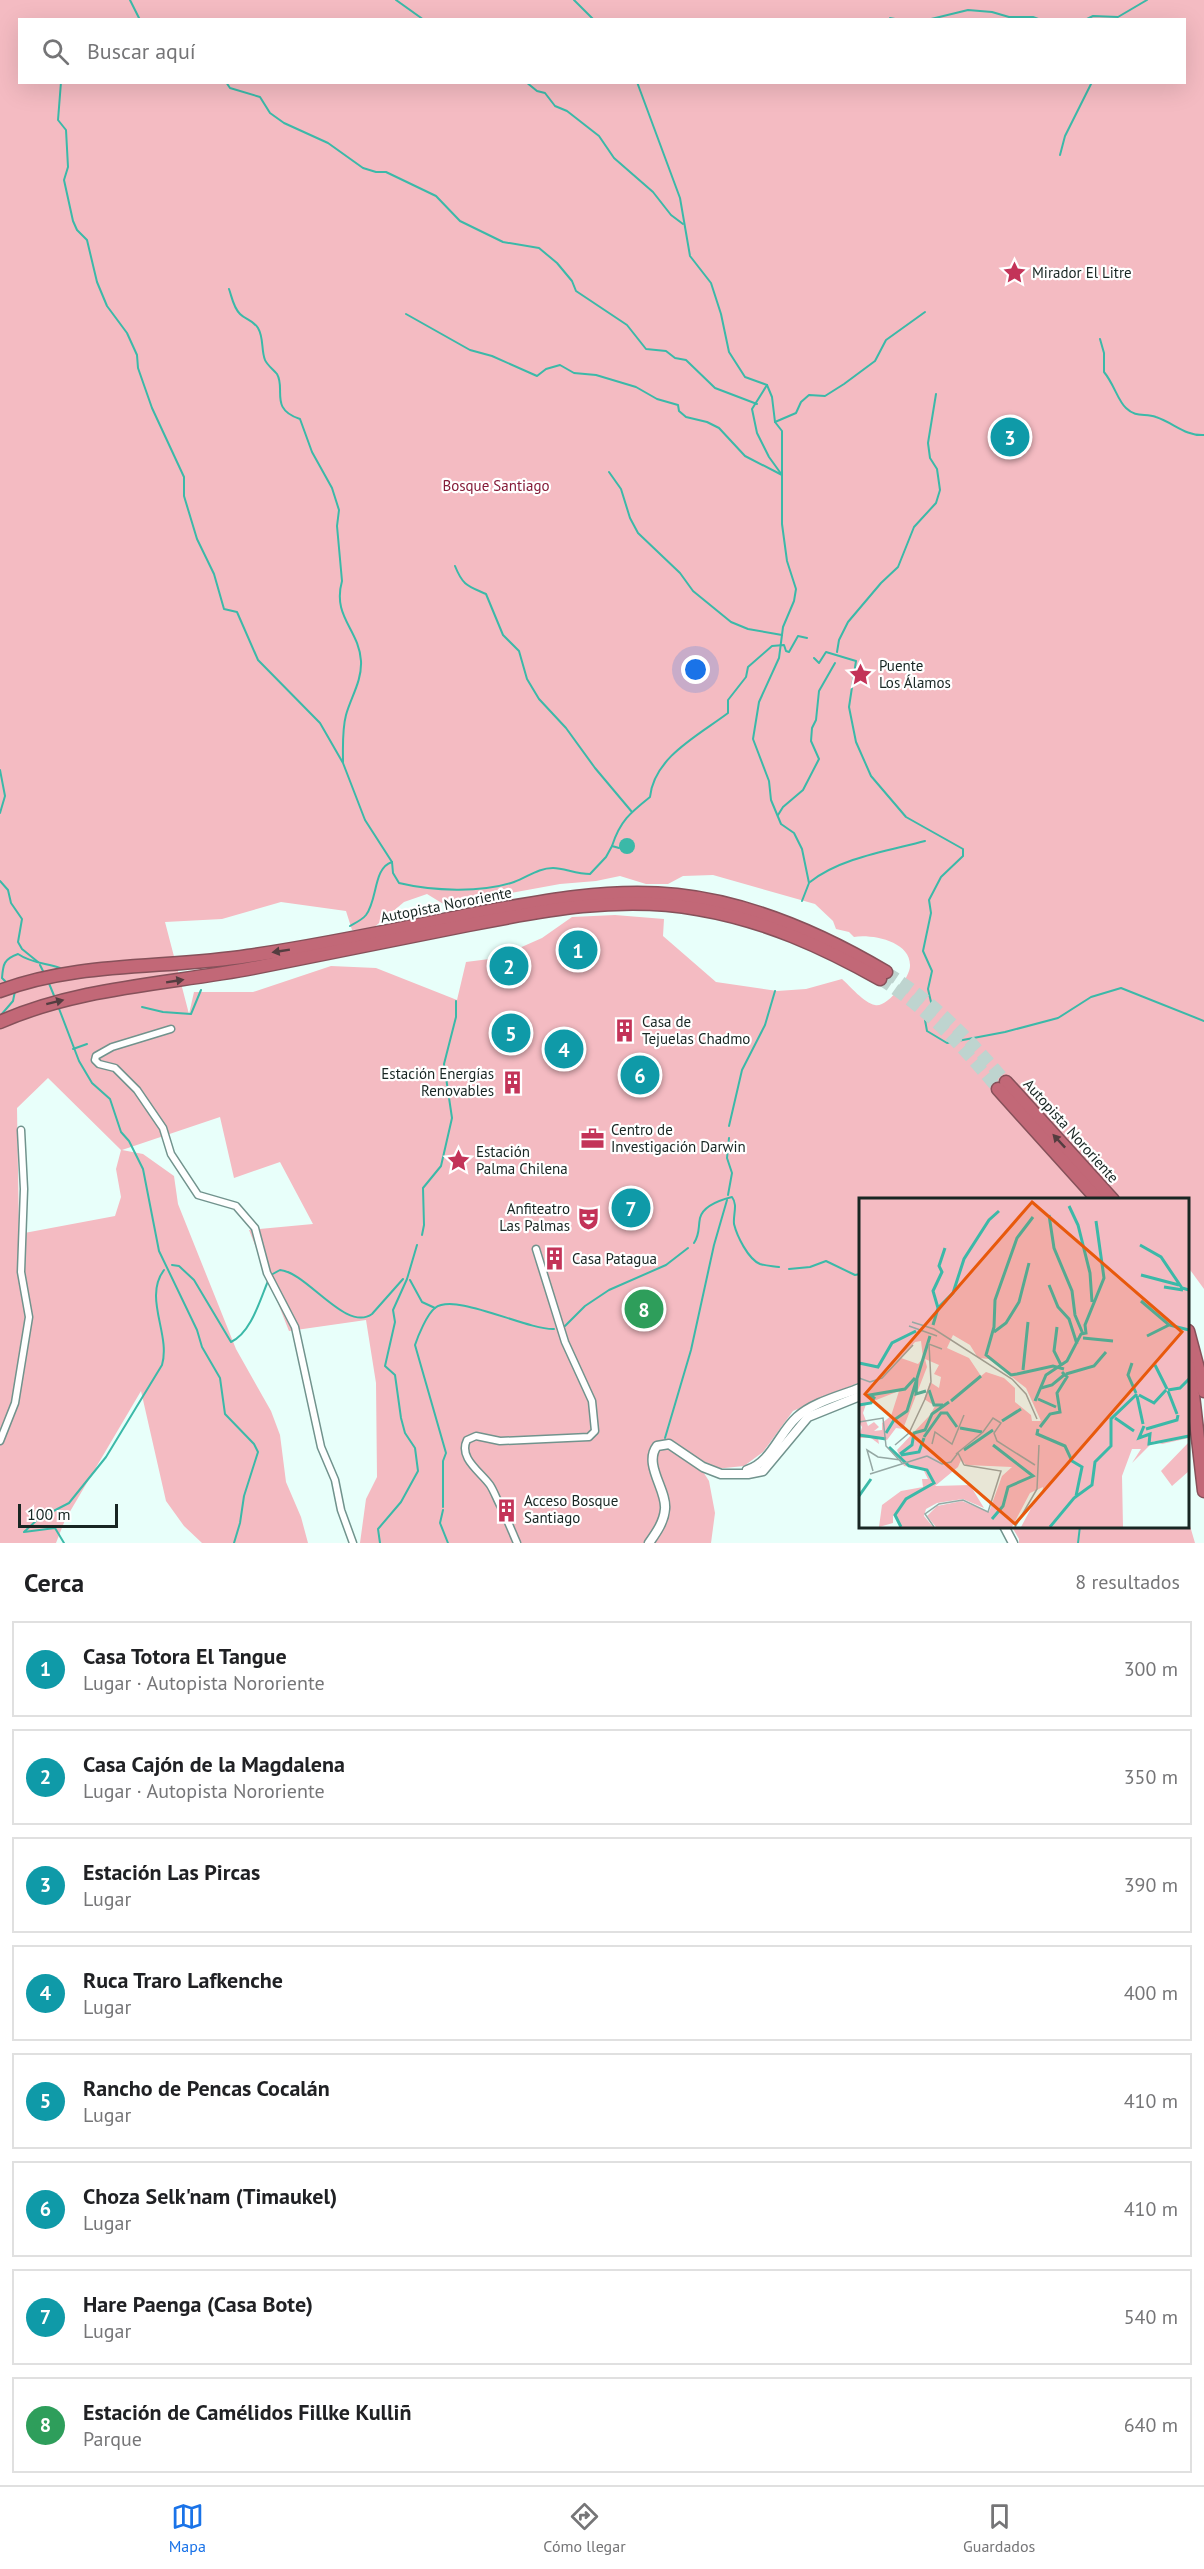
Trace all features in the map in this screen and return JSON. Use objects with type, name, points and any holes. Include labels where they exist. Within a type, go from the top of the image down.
[{"type":"highway","name":"Autopista Nororiente","points":[[0,991],[54,976],[244,957],[304,948],[565,898],[644,893],[706,900],[763,915],[834,942],[883,975],[820,947],[753,922],[699,909],[635,903],[580,905],[240,971],[50,1004],[0,1022]]},
{"type":"highway","name":"Autopista Nororiente","points":[[1002,1085],[1096,1198]]},
{"type":"highway","name":"Autopista Nororiente","points":[[1018,1105],[1111,1198]]},
{"type":"highway","points":[[1189,1336],[1204,1391]]},
{"type":"highway","points":[[1189,1372],[1204,1491]]},
{"type":"street","points":[[171,1029],[112,1047],[96,1056],[95,1060],[99,1064],[115,1068],[137,1090],[163,1128],[171,1154],[198,1195],[236,1206],[255,1228],[267,1273],[295,1327],[321,1447],[337,1487],[341,1510],[353,1543]]},
{"type":"street","points":[[0,1441],[15,1403],[29,1317],[21,1272],[24,1189],[21,1130]]},
{"type":"street","points":[[501,1507],[490,1485],[467,1457],[465,1444],[467,1440],[476,1436],[500,1441],[589,1437],[595,1431],[592,1401],[565,1342],[536,1249]]},
{"type":"street","points":[[735,1474],[760,1464],[792,1422],[807,1410],[859,1389]]},
{"type":"street","points":[[649,1543],[661,1525],[666,1508],[653,1458],[657,1446],[669,1444],[712,1471],[735,1474],[763,1471],[808,1417],[859,1396]]},
{"type":"street","points":[[505,1515],[517,1543]]},
{"type":"street","points":[[1005,1528],[1013,1543]]},
{"type":"green space","name":"Bosque Santiago","points":[[0,0],[1204,0],[1204,1289],[1189,1268],[1189,1198],[859,1198],[859,1382],[793,1411],[763,1452],[744,1466],[715,1469],[693,1456],[709,1481],[715,1513],[711,1543],[360,1543],[366,1499],[377,1477],[376,1383],[366,1320],[289,1331],[249,1230],[313,1224],[280,1162],[234,1178],[220,1117],[122,1150],[143,1154],[174,1176],[178,1204],[236,1349],[271,1411],[280,1435],[286,1482],[301,1517],[308,1543],[202,1543],[184,1526],[166,1501],[141,1391],[65,1520],[56,1543],[0,1543]],"holes":[[[713,875],[815,904],[833,921],[836,929],[849,932],[854,937],[879,938],[897,945],[909,957],[910,966],[906,977],[892,997],[880,1005],[871,1004],[862,998],[842,979],[806,989],[777,991],[716,982],[663,936],[664,919],[615,915],[572,917],[542,938],[497,958],[466,962],[457,1000],[376,968],[331,966],[253,992],[194,992],[189,1014],[165,922],[222,919],[281,902],[346,911],[352,930],[372,929],[404,902],[427,894],[445,905],[560,884],[620,876],[646,884],[668,884],[683,876]],[[48,1078],[121,1150],[116,1169],[121,1197],[115,1216],[19,1234],[17,1108]]]},
{"type":"green space","points":[[1189,1522],[1195,1543],[1019,1543],[1013,1528],[1189,1528]]},
{"type":"shaded area","points":[[624,838],[630,838],[635,846],[633,852],[624,854],[619,849],[619,843]]},
{"type":"waterway","points":[[130,0],[139,18]]},
{"type":"waterway","points":[[396,0],[421,18]]},
{"type":"waterway","points":[[574,0],[592,18]]},
{"type":"waterway","points":[[1089,18],[1093,16],[1118,17],[1147,0]]},
{"type":"waterway","points":[[935,18],[968,10],[992,12],[1009,17],[1036,18]]},
{"type":"waterway","points":[[61,84],[58,120],[66,130],[68,167],[64,180],[73,221],[77,230],[87,240],[97,282],[107,306],[127,333],[137,355],[138,368],[152,408],[184,477],[184,496],[197,539],[214,574],[224,609],[237,612],[258,660],[320,723],[343,763],[365,820],[392,862]]},
{"type":"waterway","points":[[227,84],[230,88],[260,97],[270,113],[284,123],[328,143],[363,168],[386,172],[436,196],[460,221],[503,242],[539,248],[557,263],[572,281],[576,291],[627,325],[646,349],[666,351],[675,358],[686,360],[715,388],[757,404]]},
{"type":"waterway","points":[[528,84],[537,91],[545,93],[555,106],[567,111],[599,136],[614,158],[653,192],[671,215],[683,224]]},
{"type":"waterway","points":[[638,84],[680,198],[690,256],[711,283],[721,314],[729,352],[745,377],[767,385],[752,409],[757,433],[769,457],[782,475],[782,524],[787,561],[796,589],[794,601],[783,627],[779,658],[759,702],[753,739],[769,781],[771,800],[781,824],[794,833],[802,849],[809,883],[802,901]]},
{"type":"waterway","points":[[1060,155],[1065,136],[1091,84]]},
{"type":"waterway","points":[[229,289],[238,311],[258,328],[265,360],[277,374],[279,380],[281,404],[290,415],[300,419],[312,452],[332,488],[339,510],[337,526],[342,581],[340,604],[356,640],[361,661],[358,682],[345,721],[343,762]]},
{"type":"waterway","points":[[775,422],[796,413],[801,402],[809,395],[825,396],[844,384],[875,361],[886,340],[925,312]]},
{"type":"waterway","points":[[406,314],[470,350],[492,356],[537,376],[546,369],[560,365],[574,373],[596,375],[636,387],[657,399],[678,405],[679,411],[686,417],[707,422],[719,428],[745,456],[782,475],[782,431],[775,422],[772,397],[767,385]]},
{"type":"waterway","points":[[1100,339],[1104,353],[1104,372],[1126,408],[1137,414],[1156,417],[1185,431],[1204,435]]},
{"type":"waterway","points":[[837,652],[839,640],[848,622],[881,583],[898,567],[914,527],[936,503],[940,490],[937,469],[930,458],[928,443],[936,394]]},
{"type":"waterway","points":[[609,472],[621,489],[630,518],[638,533],[680,573],[693,591],[731,622],[748,629],[782,635]]},
{"type":"waterway","points":[[455,566],[467,584],[486,594],[503,635],[519,651],[527,679],[539,699],[566,728],[595,768],[632,812]]},
{"type":"waterway","points":[[619,848],[612,846],[618,830],[631,813],[650,797],[653,783],[660,770],[680,748],[728,713],[728,700],[746,677],[748,667],[772,646],[784,645],[786,651],[789,652],[798,636],[807,638]]},
{"type":"waterway","points":[[814,658],[819,663],[826,652],[856,661],[849,707],[856,742],[871,776],[906,817],[963,849],[963,856],[941,877],[929,900],[931,913],[923,951],[932,971],[928,989],[931,1002]]},
{"type":"waterway","points":[[778,815],[783,807],[803,790],[819,759],[811,741],[812,728],[816,720],[819,691],[835,663]]},
{"type":"waterway","points":[[0,770],[5,796],[0,813]]},
{"type":"waterway","points":[[810,882],[850,861],[925,841]]},
{"type":"waterway","points":[[392,862],[393,873],[399,883],[441,889],[487,888],[514,882],[548,868],[590,874],[606,857],[612,846]]},
{"type":"waterway","points":[[350,926],[366,915],[379,877],[386,865],[392,862]]},
{"type":"waterway","points":[[0,881],[8,890],[11,903],[22,919],[18,942],[22,949],[38,962]]},
{"type":"waterway","points":[[9,985],[2,978],[4,966],[7,960],[18,954],[33,961],[60,968]]},
{"type":"waterway","points":[[40,965],[44,973]]},
{"type":"waterway","points":[[48,981],[55,998]]},
{"type":"waterway","points":[[927,1016],[925,1020],[927,1031],[947,1043],[1005,1032],[1058,1018],[1091,997],[1121,988],[1204,1021]]},
{"type":"waterway","points":[[142,1007],[163,1012],[191,1014],[201,990]]},
{"type":"waterway","points":[[0,1016],[13,1001],[15,991]]},
{"type":"waterway","points":[[729,1126],[742,1070],[765,1025],[775,991]]},
{"type":"waterway","points":[[422,1235],[423,1188],[441,1166],[452,1118],[444,1064],[456,1017],[456,1001]]},
{"type":"waterway","points":[[58,1006],[79,1061],[92,1083],[110,1099],[121,1132],[129,1141],[143,1169],[159,1251],[197,1330],[202,1347],[220,1378],[225,1414],[254,1444],[258,1452],[244,1496],[234,1543]]},
{"type":"waterway","points":[[73,1049],[87,1044]]},
{"type":"waterway","points":[[728,1195],[732,1173],[727,1158],[729,1138]]},
{"type":"waterway","points":[[694,1243],[700,1218],[705,1210],[717,1202],[732,1197],[735,1206],[734,1224],[747,1252],[760,1264],[779,1267]]},
{"type":"waterway","points":[[665,1438],[691,1350],[714,1245],[727,1200]]},
{"type":"waterway","points":[[380,1543],[378,1529],[401,1502],[418,1471],[415,1448],[405,1433],[401,1418],[395,1375],[385,1366],[395,1322],[393,1310],[407,1279],[417,1245]]},
{"type":"waterway","points":[[565,1326],[585,1306],[609,1290],[666,1265],[688,1248]]},
{"type":"waterway","points":[[789,1269],[810,1267],[826,1261],[855,1275],[859,1274]]},
{"type":"waterway","points":[[172,1265],[179,1266],[194,1280],[231,1342],[238,1338],[249,1324],[268,1281]]},
{"type":"waterway","points":[[64,1543],[55,1528],[24,1532],[38,1519],[69,1503],[106,1457],[162,1365],[164,1353],[156,1292],[158,1281],[164,1270]]},
{"type":"waterway","points":[[271,1275],[280,1270],[291,1273],[339,1309],[362,1318],[372,1314],[403,1279]]},
{"type":"waterway","points":[[410,1280],[422,1302],[435,1308]]},
{"type":"waterway","points":[[443,1507],[443,1461],[446,1453],[415,1345],[429,1315],[435,1308],[445,1304],[458,1305],[526,1324],[554,1329]]},
{"type":"waterway","points":[[443,1510],[440,1523],[448,1543]]},
{"type":"waterway","points":[[1078,1543],[1080,1528]]},
{"type":"tunnel","points":[[886,972],[936,1009],[979,1051],[1006,1082]]},
{"type":"tunnel","points":[[880,979],[929,1016],[998,1089]]},
{"type":"place","name":"Mirador El Litre","points":[[1014,273]]},
{"type":"place","name":"Estación Las Pircas","points":[[1010,437]]},
{"type":"place","name":"Puente Los Álamos","points":[[861,675]]},
{"type":"place","name":"Casa Totora El Tangue","points":[[578,950]]},
{"type":"place","name":"Casa Cajón de la Magdalena","points":[[509,966]]},
{"type":"place","name":"Casa de Tejuelas Chadmo","points":[[624,1031]]},
{"type":"place","name":"Rancho de Pencas Cocalán","points":[[511,1033]]},
{"type":"place","name":"Ruca Traro Lafkenche","points":[[564,1049]]},
{"type":"place","name":"Choza Selk'nam (Timaukel)","points":[[640,1075]]},
{"type":"place","name":"Estación Energías Renovables","points":[[512,1083]]},
{"type":"place","name":"Centro de Investigación Darwin","points":[[593,1139]]},
{"type":"place","name":"Estación Palma Chilena","points":[[458,1161]]},
{"type":"place","name":"Hare Paenga (Casa Bote)","points":[[631,1208]]},
{"type":"place","name":"Anfiteatro Las Palmas","points":[[588,1218]]},
{"type":"place","name":"Casa Patagua","points":[[554,1259]]},
{"type":"place","name":"Estación de Camélidos Fillke Kulliñ","points":[[644,1309]]},
{"type":"place","name":"Acceso Bosque Santiago","points":[[506,1510]]}]
